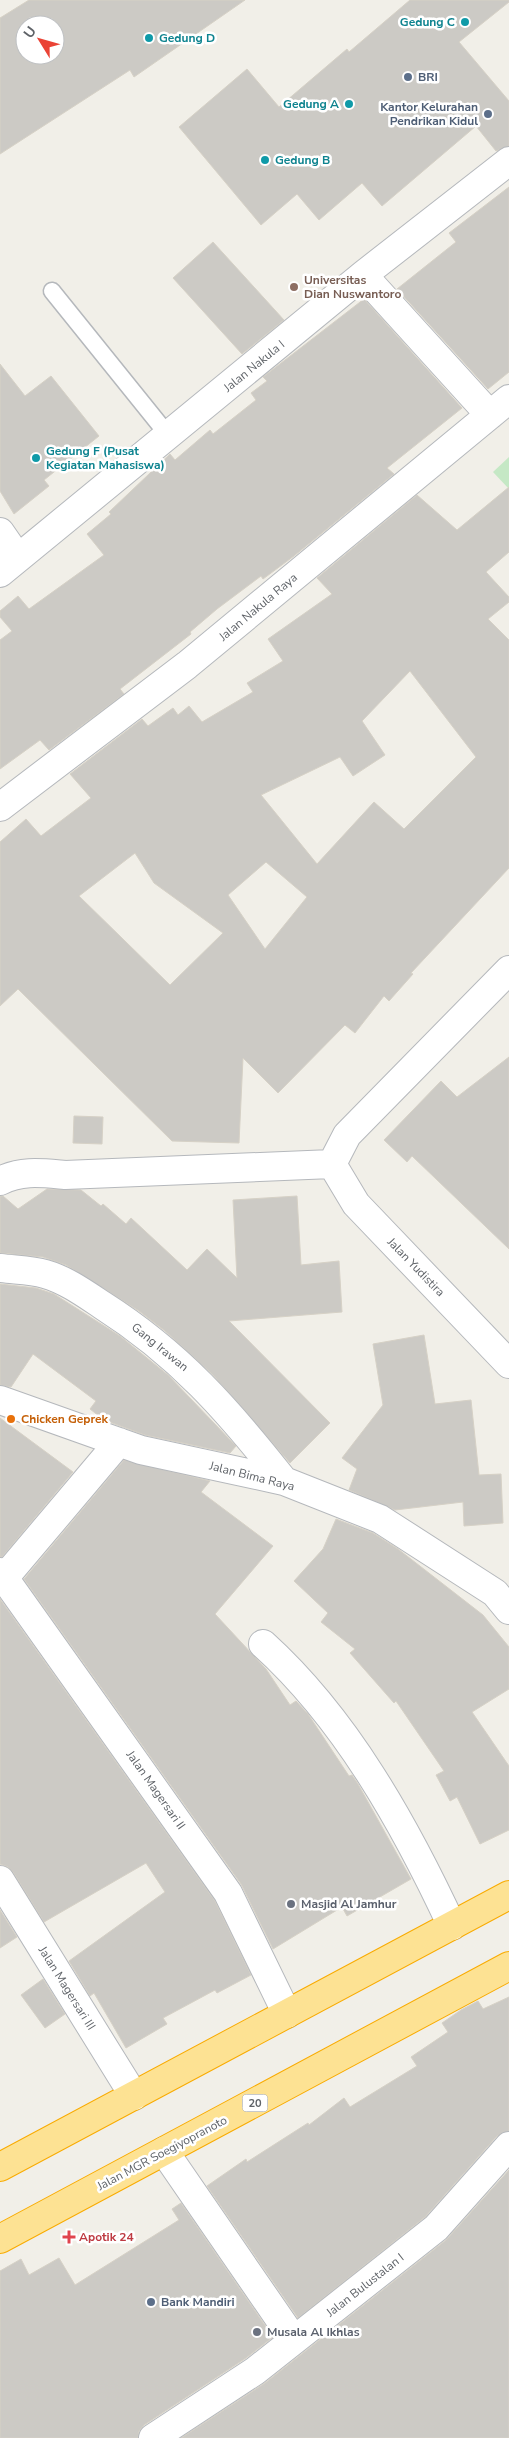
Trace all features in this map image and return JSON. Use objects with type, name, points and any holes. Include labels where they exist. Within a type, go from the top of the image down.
[{"type":"highway","points":[[0,2167],[509,1895]]},
{"type":"highway","name":"Jalan MGR Soegiyopranoto","points":[[0,2240],[509,1966]]},
{"type":"street","name":"Jalan Nakula I","points":[[9,566],[363,275],[509,161]]},
{"type":"street","points":[[363,275],[500,407]]},
{"type":"street","name":"Jalan Nakula Raya","points":[[0,807],[187,665],[500,407]]},
{"type":"street","points":[[0,532],[9,566]]},
{"type":"street","points":[[0,1181],[19,1173],[65,1175],[332,1164],[347,1135],[509,970]]},
{"type":"street","name":"Jalan Yudistira","points":[[332,1164],[356,1204],[509,1364]]},
{"type":"street","name":"Gang Irawan","points":[[0,1268],[44,1274],[68,1283],[137,1327],[204,1386],[233,1417],[284,1481]]},
{"type":"street","name":"Jalan Bima Raya","points":[[0,1400],[141,1450],[284,1481],[380,1519],[495,1593],[509,1610]]},
{"type":"street","name":"Jalan Magersari II","points":[[119,1442],[2,1575],[228,1893],[287,2014]]},
{"type":"street","points":[[263,1644],[306,1686],[344,1736],[381,1793],[432,1882],[452,1926]]},
{"type":"street","name":"Jalan Magersari III","points":[[0,1880],[134,2096]]},
{"type":"street","name":"Jalan Bulustalan I","points":[[153,2438],[255,2370],[436,2228],[509,2146]]},
{"type":"street","points":[[164,2151],[294,2340]]},
{"type":"lane","points":[[52,291],[168,435]]},
{"type":"green space","points":[[509,457],[509,489],[493,472]]},
{"type":"building","points":[[29,0],[245,0],[134,77],[130,70],[0,154],[0,18]]},
{"type":"building","points":[[410,0],[509,0],[509,2],[459,42],[509,101],[509,146],[496,151],[476,126],[382,206],[362,183],[319,220],[297,194],[261,225],[179,127],[247,69],[279,107],[347,49],[349,52]]},
{"type":"building","points":[[509,187],[509,372],[488,389],[397,289],[456,242],[449,233]]},
{"type":"building","points":[[213,242],[284,320],[242,354],[173,278]]},
{"type":"building","points":[[364,299],[462,408],[387,468],[394,474],[294,556],[263,579],[261,576],[217,609],[190,632],[191,634],[120,689],[124,694],[49,750],[40,740],[0,769],[0,640],[12,631],[0,617],[0,611],[18,596],[29,609],[104,555],[87,534],[111,514],[109,512],[170,454],[175,460],[210,430],[213,434],[256,400],[251,393],[267,381],[263,377]]},
{"type":"building","name":"Gedung F (Pusat Kegiatan Mahasiswa)","points":[[0,364],[25,396],[51,376],[99,436],[44,480],[49,486],[14,514],[0,491]]},
{"type":"building","points":[[509,487],[509,552],[486,572],[509,597],[509,602],[488,619],[509,640],[509,868],[411,973],[413,974],[389,1001],[384,996],[355,1033],[345,1025],[278,1093],[243,1058],[239,1143],[172,1141],[18,989],[0,1006],[0,842],[26,819],[41,836],[91,798],[70,774],[142,719],[148,726],[173,708],[178,715],[189,706],[202,722],[253,692],[247,683],[283,661],[268,639],[332,594],[317,578],[417,495],[457,530]],"holes":[[[410,671],[476,757],[404,829],[374,802],[317,864],[261,795],[340,757],[353,776],[385,755],[362,721]],[[135,853],[154,883],[223,933],[170,985],[79,896]],[[266,862],[307,897],[265,949],[228,895]]]},
{"type":"building","points":[[509,1057],[509,1249],[412,1156],[407,1162],[384,1140],[441,1081],[457,1097]]},
{"type":"building","points":[[74,1116],[103,1117],[102,1144],[73,1143]]},
{"type":"building","points":[[47,1189],[81,1190],[101,1206],[103,1204],[126,1224],[131,1218],[187,1270],[207,1249],[237,1278],[233,1200],[297,1196],[301,1265],[339,1261],[342,1312],[229,1321],[330,1423],[290,1463],[212,1374],[165,1331],[139,1311],[66,1265],[43,1257],[0,1253],[0,1196],[3,1196],[18,1209]]},
{"type":"building","points":[[0,1284],[36,1288],[54,1294],[120,1336],[168,1375],[236,1446],[230,1453],[145,1435],[104,1420],[90,1409],[96,1401],[33,1354],[11,1387],[0,1385]]},
{"type":"building","points":[[424,1335],[435,1404],[471,1400],[479,1475],[501,1474],[503,1523],[464,1526],[463,1502],[395,1510],[349,1490],[357,1469],[342,1458],[383,1405],[373,1344]]},
{"type":"building","points":[[0,1418],[73,1472],[2,1557],[0,1557]]},
{"type":"building","points":[[124,1460],[210,1481],[201,1492],[273,1546],[215,1614],[266,1669],[290,1705],[296,1701],[308,1714],[349,1776],[352,1775],[358,1784],[411,1879],[347,1916],[342,1907],[273,1949],[241,1884],[24,1579]]},
{"type":"building","points":[[336,1519],[373,1533],[398,1549],[483,1615],[509,1647],[509,1689],[472,1712],[509,1766],[509,1830],[480,1844],[457,1797],[450,1801],[436,1775],[444,1771],[396,1701],[394,1703],[350,1653],[355,1649],[321,1622],[328,1613],[294,1581],[323,1549]]},
{"type":"building","points":[[0,1599],[215,1901],[251,1975],[217,1993],[215,1990],[163,2018],[167,2024],[126,2048],[94,1993],[90,1996],[69,1961],[165,1892],[146,1863],[44,1922],[13,1872],[8,1867],[0,1864]]},
{"type":"building","points":[[0,1910],[17,1937],[0,1948]]},
{"type":"building","points":[[43,1979],[65,2014],[45,2028],[21,1995]]},
{"type":"building","points":[[509,1997],[509,2131],[497,2136],[425,2217],[298,2318],[207,2186],[246,2159],[247,2162],[308,2123],[309,2125],[344,2098],[350,2107],[417,2066],[411,2057],[448,2032],[442,2023],[461,2010],[478,2001],[483,2009]]},
{"type":"building","points":[[509,2170],[509,2438],[181,2438],[265,2383],[446,2240]]},
{"type":"building","points":[[181,2203],[273,2337],[246,2358],[144,2425],[139,2431],[138,2438],[0,2438],[0,2271],[21,2259],[29,2275],[59,2258],[75,2285],[179,2220],[172,2209]]},
{"type":"place","name":"Gedung C","points":[[465,22]]},
{"type":"place","name":"Gedung D","points":[[149,38]]},
{"type":"place","name":"BRI","points":[[408,77]]},
{"type":"place","name":"Gedung A","points":[[349,104]]},
{"type":"place","name":"Kantor Kelurahan Pendrikan Kidul","points":[[488,114]]},
{"type":"place","name":"Gedung B","points":[[265,160]]},
{"type":"place","name":"Universitas Dian Nuswantoro","points":[[294,287]]},
{"type":"place","name":"Gedung F (Pusat Kegiatan Mahasiswa)","points":[[36,458]]},
{"type":"place","name":"Chicken Geprek","points":[[11,1419]]},
{"type":"place","name":"Masjid Al Jamhur","points":[[291,1904]]},
{"type":"place","name":"Apotik 24","points":[[69,2237]]},
{"type":"place","name":"Bank Mandiri","points":[[151,2302]]},
{"type":"place","name":"Musala Al Ikhlas","points":[[257,2332]]}]
